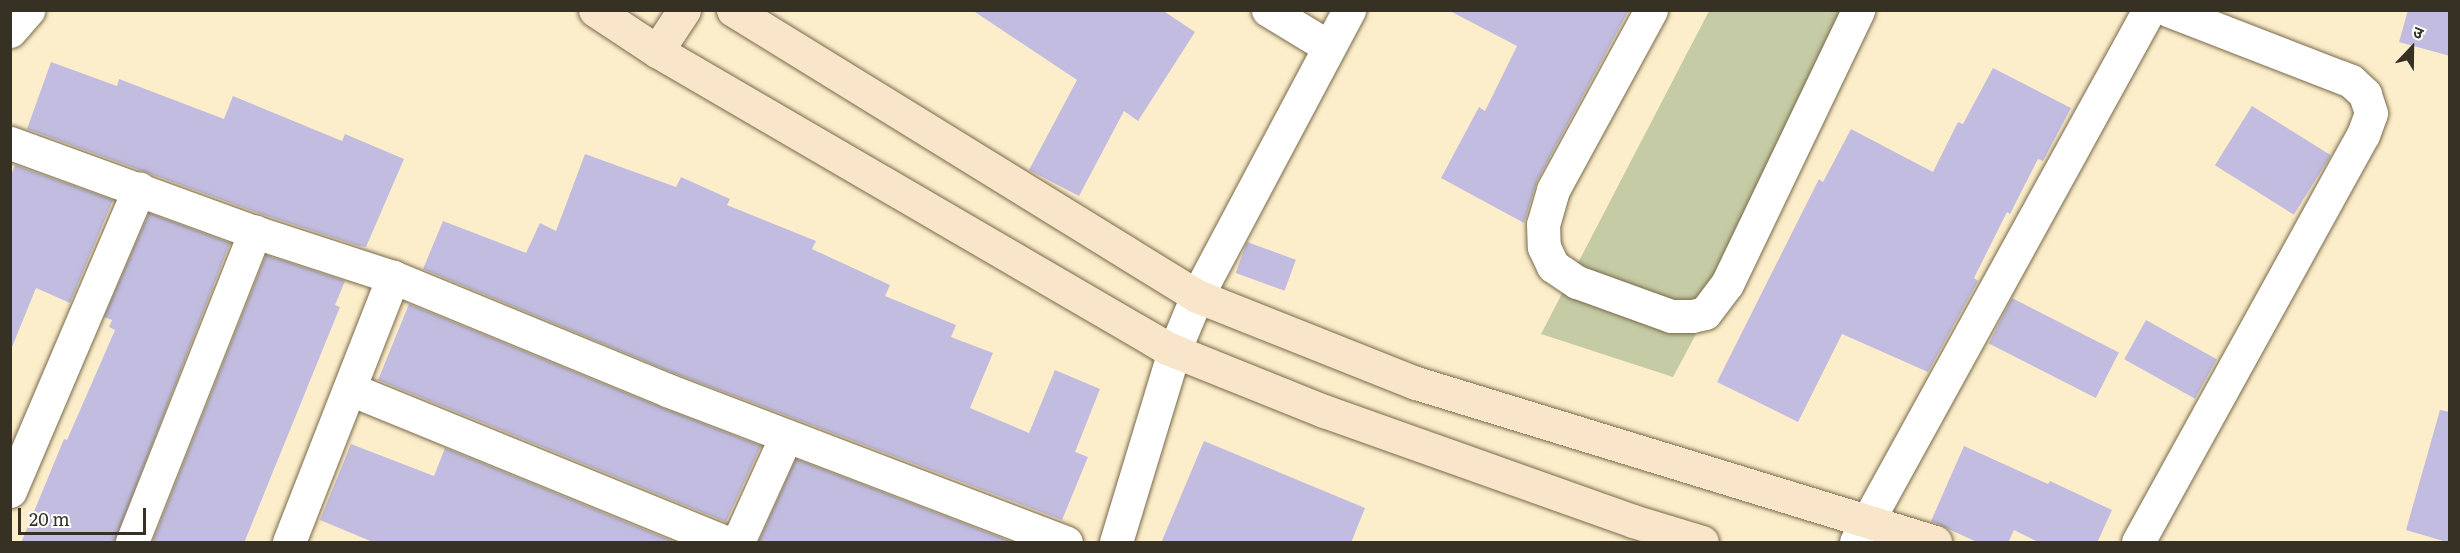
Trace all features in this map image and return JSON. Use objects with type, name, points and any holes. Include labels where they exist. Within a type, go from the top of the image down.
[{"type":"main road","points":[[595,10],[657,51],[1174,351],[1324,411],[1633,521],[1702,543]]},
{"type":"main road","points":[[657,51],[684,10]]},
{"type":"main road","points":[[733,10],[1197,296],[1416,383],[1861,533],[1935,543]]},
{"type":"street","points":[[10,31],[28,10]]},
{"type":"street","points":[[1268,10],[1329,47]]},
{"type":"street","points":[[1116,543],[1174,351],[1197,296],[1349,10]]},
{"type":"street","points":[[1651,10],[1553,190],[1543,224],[1544,247],[1553,266],[1577,282],[1671,316],[1692,316],[1705,313],[1727,284],[1858,10]]},
{"type":"street","points":[[1861,533],[2149,10]]},
{"type":"street","points":[[2138,543],[2363,135],[2371,112],[2365,94],[2351,81],[2168,10]]},
{"type":"street","points":[[10,143],[255,232],[393,277],[666,390],[1066,543]]},
{"type":"street","points":[[10,491],[18,450],[139,188]]},
{"type":"street","points":[[132,543],[255,232]]},
{"type":"street","points":[[290,543],[393,277]]},
{"type":"street","points":[[350,389],[725,543]]},
{"type":"street","points":[[738,543],[786,436]]},
{"type":"green space","points":[[1709,11],[1869,11],[1673,377],[1541,334]]},
{"type":"building","points":[[972,10],[1162,10],[1195,32],[1138,121],[1124,111],[1079,196],[1029,170],[1077,80]]},
{"type":"building","points":[[1448,10],[1629,10],[1537,181],[1524,223],[1441,178],[1479,107],[1485,111],[1517,46]]},
{"type":"building","points":[[2408,10],[2450,10],[2450,56],[2399,42]]},
{"type":"building","points":[[51,62],[117,86],[119,79],[224,119],[233,96],[342,141],[345,134],[404,159],[366,247],[359,246],[261,214],[27,129]]},
{"type":"building","points":[[1993,68],[2071,108],[2043,161],[2038,159],[2010,214],[2007,212],[1974,278],[1978,281],[1928,372],[1842,334],[1798,422],[1717,382],[1819,179],[1823,182],[1851,129],[1933,172],[1958,122],[1963,124]]},
{"type":"building","points":[[2252,106],[2331,155],[2294,215],[2215,165]]},
{"type":"building","points":[[585,154],[676,187],[681,177],[730,199],[727,205],[816,241],[812,249],[890,285],[885,296],[956,325],[951,337],[993,353],[970,408],[1029,433],[1055,370],[1100,389],[1075,452],[1088,457],[1062,520],[674,373],[423,269],[443,221],[526,253],[540,223],[556,231]]},
{"type":"building","points":[[15,165],[113,200],[70,303],[36,288],[12,347],[10,177]]},
{"type":"building","points":[[149,213],[230,243],[114,543],[21,543],[64,439],[67,440],[115,330],[109,327],[112,320],[104,317]]},
{"type":"building","points":[[1247,242],[1296,260],[1285,291],[1236,273]]},
{"type":"building","points":[[266,255],[345,281],[335,305],[340,307],[244,543],[152,543]]},
{"type":"building","points":[[2012,298],[2119,352],[2096,398],[1989,343]]},
{"type":"building","points":[[409,304],[761,446],[726,522],[378,380]]},
{"type":"building","points":[[2146,320],[2217,359],[2195,399],[2124,359]]},
{"type":"building","points":[[2440,410],[2450,412],[2450,543],[2406,530]]},
{"type":"building","points":[[1204,441],[1365,508],[1351,543],[1161,543]]},
{"type":"building","points":[[351,444],[434,476],[445,448],[677,543],[375,543],[320,520]]},
{"type":"building","points":[[1964,446],[2048,484],[2050,481],[2112,510],[2097,543],[2040,543],[2014,530],[2008,543],[1979,543],[1931,521]]},
{"type":"building","points":[[796,459],[1015,543],[758,543]]}]
